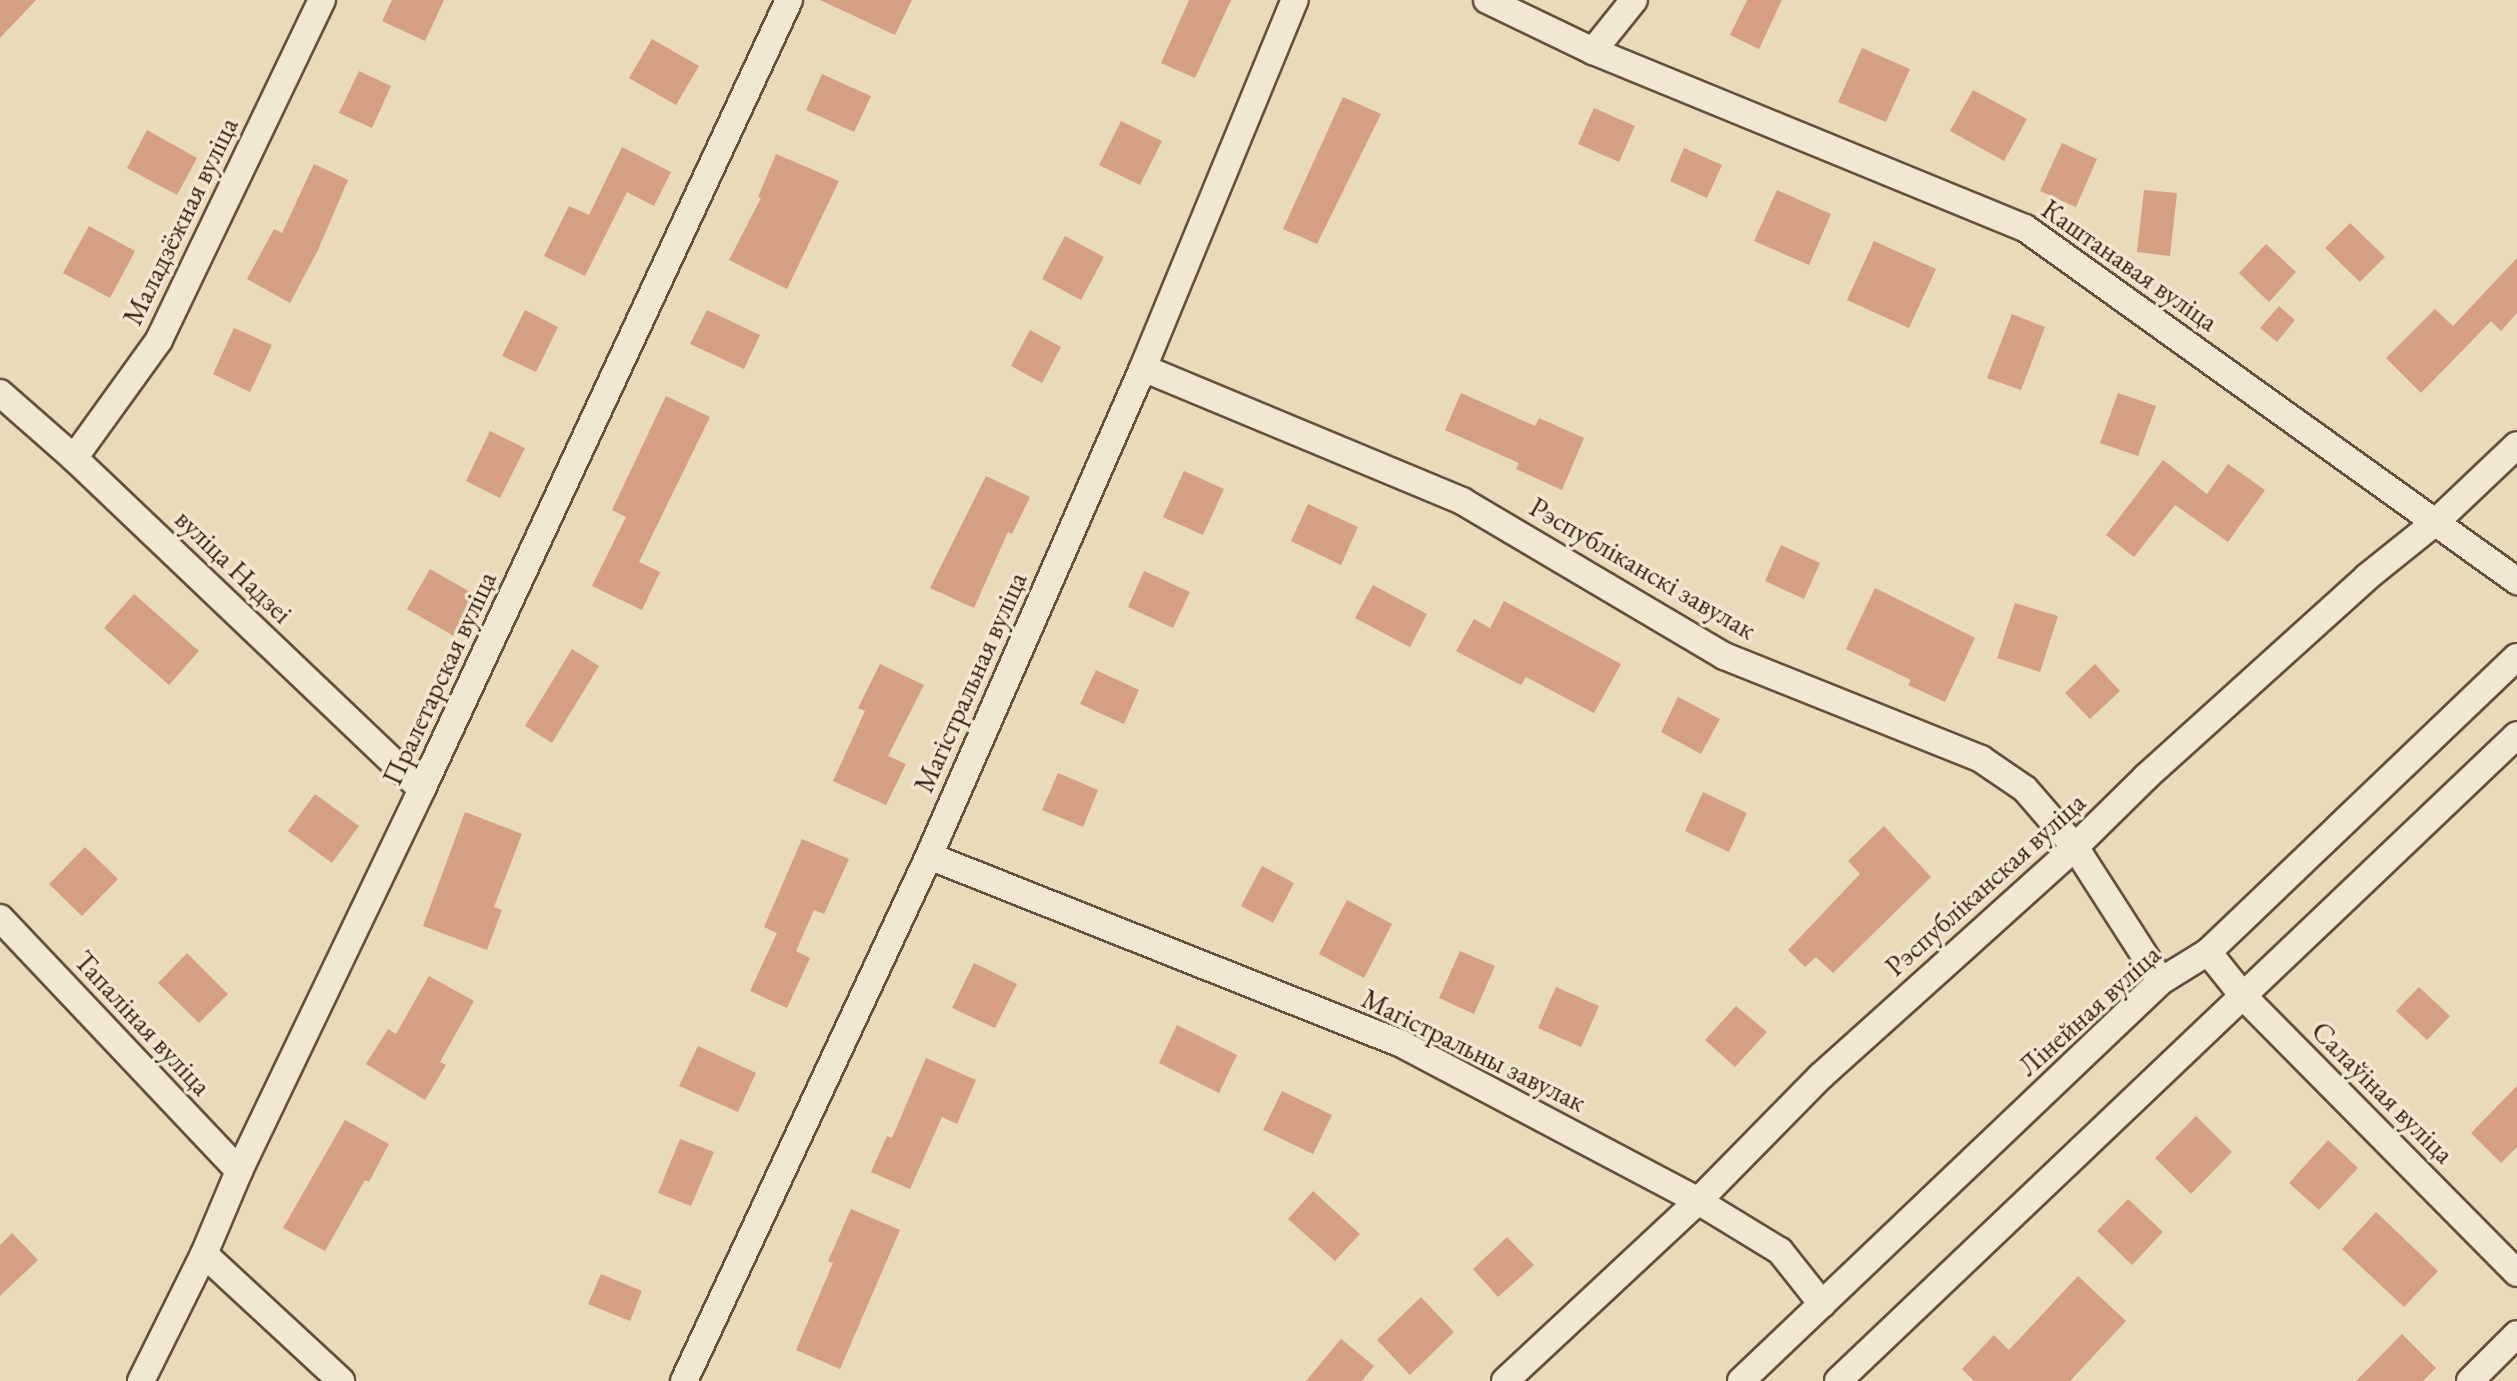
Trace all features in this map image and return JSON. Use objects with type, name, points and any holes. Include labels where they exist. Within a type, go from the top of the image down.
[{"type":"street","name":"Маладзёжная вуліца","points":[[74,458],[159,340],[322,0]]},
{"type":"street","name":"Пралетарская вуліца","points":[[141,1381],[204,1254],[239,1171],[422,789],[789,0]]},
{"type":"street","name":"Магістральная вуліца","points":[[684,1381],[929,856],[1143,368],[1295,0]]},
{"type":"street","name":"Каштанавая вуліца","points":[[1487,0],[1593,51],[2025,228],[2517,581]]},
{"type":"street","points":[[1593,51],[1634,0]]},
{"type":"street","name":"Рэспубліканскі завулак","points":[[1143,368],[1462,501],[1724,656],[1981,759],[2025,789],[2075,847],[2161,981]]},
{"type":"street","name":"вуліца Надзеі","points":[[0,393],[74,458],[422,789]]},
{"type":"street","name":"Рэспубліканская вуліца","points":[[1505,1381],[1698,1201],[1821,1076],[2075,847],[2146,777],[2367,577],[2437,521],[2517,445]]},
{"type":"street","name":"Лінейная вуліца","points":[[1741,1381],[2161,981],[2208,952],[2517,657]]},
{"type":"street","points":[[1838,1381],[2517,735]]},
{"type":"street","name":"Магістральны завулак","points":[[929,856],[1402,1044],[1698,1201],[1780,1251],[1822,1304]]},
{"type":"street","name":"Тапаліная вуліца","points":[[0,918],[239,1171]]},
{"type":"street","name":"Салаўіная вуліца","points":[[2208,952],[2244,997],[2517,1273]]},
{"type":"street","points":[[204,1254],[341,1381]]},
{"type":"street","points":[[2470,1381],[2517,1334]]},
{"type":"building","points":[[0,0],[36,0],[0,38]]},
{"type":"building","points":[[392,0],[444,0],[425,41],[382,21]]},
{"type":"building","points":[[820,0],[912,0],[895,35]]},
{"type":"building","points":[[1189,0],[1231,0],[1195,78],[1161,63]]},
{"type":"building","points":[[1747,0],[1782,0],[1759,49],[1730,35]]},
{"type":"building","points":[[652,39],[699,66],[676,105],[629,78]]},
{"type":"building","points":[[1862,48],[1910,69],[1886,122],[1838,102]]},
{"type":"building","points":[[359,71],[391,86],[372,128],[339,113]]},
{"type":"building","points":[[822,74],[871,96],[854,132],[806,110]]},
{"type":"building","points":[[1973,90],[2027,119],[2004,161],[1950,131]]},
{"type":"building","points":[[1343,97],[1381,114],[1317,244],[1283,229]]},
{"type":"building","points":[[1594,108],[1635,126],[1619,162],[1578,144]]},
{"type":"building","points":[[1121,121],[1162,141],[1140,185],[1099,165]]},
{"type":"building","points":[[147,130],[197,158],[177,195],[127,168]]},
{"type":"building","points":[[2062,143],[2097,159],[2076,207],[2040,191]]},
{"type":"building","points":[[622,147],[671,172],[654,206],[627,192],[585,276],[544,256],[569,206],[589,215]]},
{"type":"building","points":[[1684,148],[1722,165],[1707,198],[1670,181]]},
{"type":"building","points":[[776,154],[839,181],[787,289],[729,260],[761,198],[758,197]]},
{"type":"building","points":[[314,164],[348,180],[317,252],[290,303],[247,279],[274,229],[282,233]]},
{"type":"building","points":[[1777,190],[1831,214],[1809,265],[1754,241]]},
{"type":"building","points":[[2144,190],[2177,193],[2170,256],[2137,252]]},
{"type":"building","points":[[2350,223],[2385,257],[2360,282],[2325,248]]},
{"type":"building","points":[[89,226],[135,251],[110,298],[63,273]]},
{"type":"building","points":[[1065,236],[1104,257],[1081,300],[1042,279]]},
{"type":"building","points":[[1874,241],[1936,269],[1909,328],[1847,300]]},
{"type":"building","points":[[2266,244],[2296,272],[2269,302],[2239,273]]},
{"type":"building","points":[[2517,258],[2517,313],[2501,331],[2491,321],[2421,393],[2386,358],[2435,309],[2453,326]]},
{"type":"building","points":[[2279,306],[2295,320],[2277,342],[2260,328]]},
{"type":"building","points":[[525,310],[558,327],[536,372],[502,356]]},
{"type":"building","points":[[707,310],[760,335],[744,369],[690,344]]},
{"type":"building","points":[[2012,314],[2045,327],[2021,390],[1987,378]]},
{"type":"building","points":[[234,328],[272,345],[250,392],[213,374]]},
{"type":"building","points":[[1030,330],[1061,347],[1042,383],[1011,366]]},
{"type":"building","points":[[1461,393],[1535,426],[1539,418],[1584,438],[1562,490],[1516,469],[1519,463],[1445,430]]},
{"type":"building","points":[[2118,393],[2156,406],[2138,456],[2100,443]]},
{"type":"building","points":[[666,396],[710,417],[639,562],[660,572],[642,610],[592,586],[626,517],[612,510]]},
{"type":"building","points":[[490,431],[525,448],[500,498],[466,481]]},
{"type":"building","points":[[2163,460],[2207,494],[2228,464],[2265,490],[2228,542],[2175,505],[2134,557],[2106,535]]},
{"type":"building","points":[[1184,471],[1224,489],[1203,535],[1163,517]]},
{"type":"building","points":[[986,476],[1030,497],[1012,534],[1008,532],[974,608],[930,588]]},
{"type":"building","points":[[1308,504],[1358,527],[1341,565],[1291,541]]},
{"type":"building","points":[[1781,545],[1820,563],[1804,599],[1765,581]]},
{"type":"building","points":[[430,569],[477,596],[454,636],[407,609]]},
{"type":"building","points":[[1144,571],[1190,592],[1173,628],[1128,607]]},
{"type":"building","points":[[1373,585],[1427,614],[1410,647],[1355,618]]},
{"type":"building","points":[[1875,588],[1975,638],[1945,702],[1908,685],[1911,680],[1846,649]]},
{"type":"building","points":[[134,594],[199,651],[169,685],[104,628]]},
{"type":"building","points":[[1504,601],[1621,664],[1594,713],[1526,677],[1521,685],[1456,651],[1474,619],[1490,628]]},
{"type":"building","points":[[2015,603],[2058,616],[2040,672],[1997,658]]},
{"type":"building","points":[[572,649],[599,666],[552,743],[525,726]]},
{"type":"building","points":[[880,664],[924,685],[888,756],[906,764],[886,805],[833,781],[865,711],[858,708]]},
{"type":"building","points":[[2095,664],[2120,691],[2090,719],[2065,693]]},
{"type":"building","points":[[1096,670],[1139,690],[1124,724],[1080,704]]},
{"type":"building","points":[[1678,697],[1720,719],[1701,754],[1661,732]]},
{"type":"building","points":[[1058,773],[1098,790],[1083,827],[1042,810]]},
{"type":"building","points":[[1703,792],[1747,813],[1729,852],[1685,831]]},
{"type":"building","points":[[315,794],[359,826],[332,863],[288,831]]},
{"type":"building","points":[[465,812],[522,834],[494,907],[502,910],[487,950],[423,926]]},
{"type":"building","points":[[1884,826],[1931,877],[1833,973],[1816,957],[1805,967],[1788,950],[1860,874],[1848,861]]},
{"type":"building","points":[[802,839],[849,859],[824,914],[814,910],[796,951],[810,958],[787,1008],[750,991],[777,933],[764,927]]},
{"type":"building","points":[[85,847],[118,879],[82,916],[49,884]]},
{"type":"building","points":[[1262,866],[1294,883],[1273,923],[1241,906]]},
{"type":"building","points":[[1347,900],[1392,924],[1364,978],[1319,954]]},
{"type":"building","points":[[1460,951],[1495,966],[1474,1014],[1439,998]]},
{"type":"building","points":[[187,953],[228,994],[199,1023],[158,983]]},
{"type":"building","points":[[974,963],[1017,984],[995,1028],[952,1008]]},
{"type":"building","points":[[429,976],[474,1001],[440,1062],[446,1065],[425,1100],[366,1064],[388,1029],[396,1034]]},
{"type":"building","points":[[1556,987],[1599,1006],[1581,1047],[1538,1028]]},
{"type":"building","points":[[2419,987],[2450,1016],[2427,1040],[2396,1011]]},
{"type":"building","points":[[1736,1006],[1767,1032],[1735,1067],[1705,1040]]},
{"type":"building","points":[[1177,1025],[1237,1055],[1219,1093],[1159,1063]]},
{"type":"building","points":[[698,1046],[756,1073],[738,1112],[679,1086]]},
{"type":"building","points":[[926,1058],[976,1080],[957,1124],[942,1117],[910,1189],[871,1172],[887,1136],[892,1138]]},
{"type":"building","points":[[2517,1086],[2517,1147],[2501,1163],[2471,1133]]},
{"type":"building","points":[[1282,1091],[1332,1115],[1313,1154],[1263,1130]]},
{"type":"building","points":[[2196,1116],[2232,1152],[2191,1194],[2155,1158]]},
{"type":"building","points":[[345,1120],[389,1144],[325,1251],[283,1228]]},
{"type":"building","points":[[680,1139],[714,1152],[691,1206],[658,1193]]},
{"type":"building","points":[[2328,1140],[2358,1168],[2319,1210],[2289,1183]]},
{"type":"building","points":[[1313,1191],[1360,1234],[1335,1261],[1288,1219]]},
{"type":"building","points":[[2128,1199],[2163,1232],[2132,1265],[2097,1231]]},
{"type":"building","points":[[851,1209],[900,1230],[840,1369],[796,1350],[833,1263],[828,1261]]},
{"type":"building","points":[[2376,1212],[2438,1271],[2404,1307],[2342,1249]]},
{"type":"building","points":[[12,1233],[38,1260],[0,1296],[0,1245]]},
{"type":"building","points":[[1507,1237],[1534,1265],[1498,1297],[1473,1269]]},
{"type":"building","points":[[601,1274],[642,1291],[630,1321],[588,1304]]},
{"type":"building","points":[[2078,1276],[2126,1321],[2070,1381],[1974,1381],[1962,1369],[1994,1335],[2009,1350]]},
{"type":"building","points":[[1421,1297],[1454,1332],[1410,1375],[1377,1340]]},
{"type":"building","points":[[2402,1334],[2436,1368],[2423,1381],[2356,1381]]},
{"type":"building","points":[[1341,1339],[1374,1366],[1362,1381],[1306,1381]]}]
